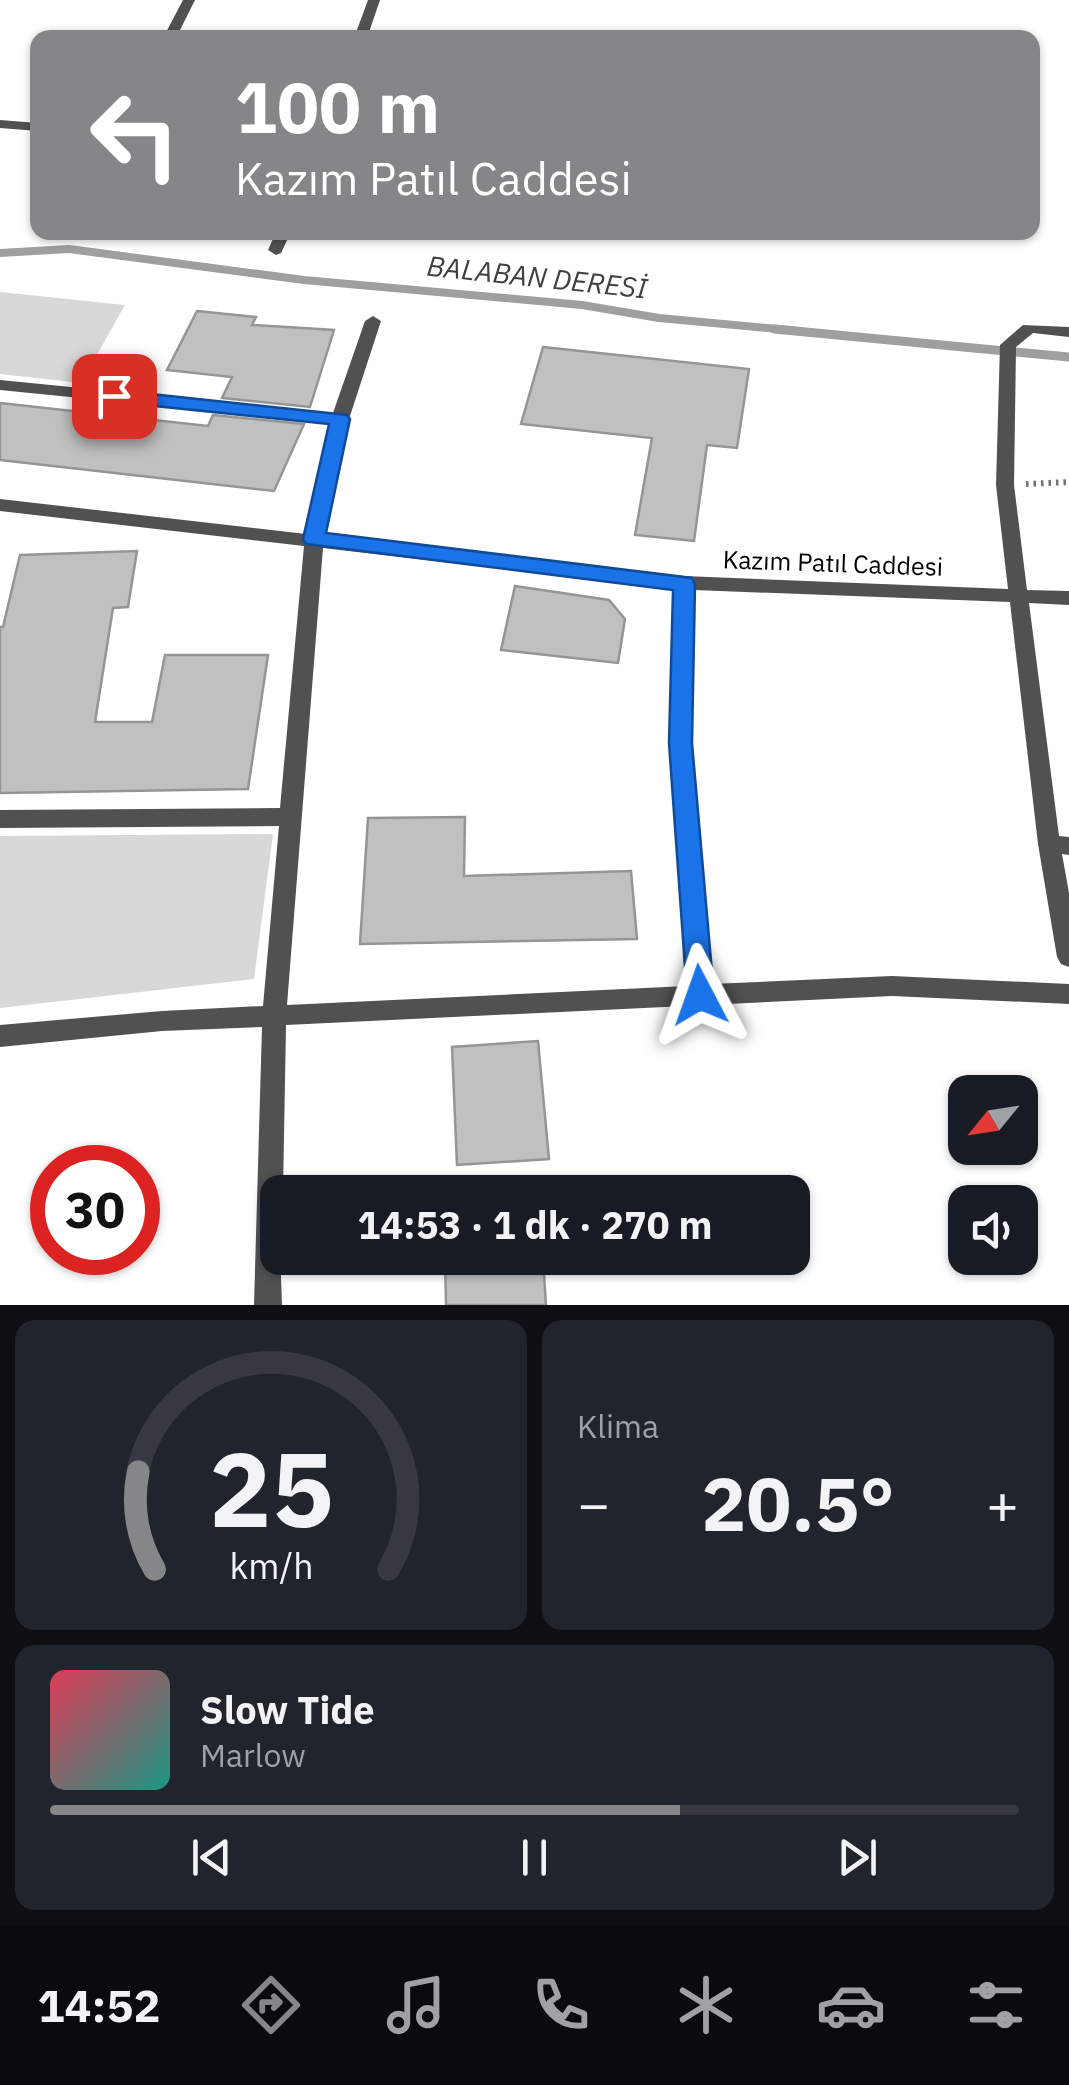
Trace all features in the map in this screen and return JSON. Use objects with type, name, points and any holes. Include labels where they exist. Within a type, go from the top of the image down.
[{"type":"street","points":[[174,30],[189,0]]},
{"type":"street","points":[[363,30],[374,0]]},
{"type":"street","points":[[0,124],[30,126]]},
{"type":"street","points":[[276,250],[280,240]]},
{"type":"street","points":[[268,1305],[274,1016],[314,539],[340,419],[373,321]]},
{"type":"street","points":[[1069,332],[1029,328],[1008,345],[1004,485],[1059,845],[1069,957]]},
{"type":"street","points":[[0,385],[340,419]]},
{"type":"street","name":"Kazım Patıl Caddesi","points":[[2,512],[314,539],[684,584],[1069,598]]},
{"type":"street","points":[[684,584],[680,743],[700,995]]},
{"type":"street","points":[[0,819],[290,817]]},
{"type":"street","points":[[0,1036],[162,1021],[892,986],[1069,994]]},
{"type":"path","points":[[1004,485],[1069,482]]},
{"type":"shaded area","points":[[0,292],[125,305],[81,383],[0,374]]},
{"type":"shaded area","points":[[273,834],[254,979],[0,1008],[0,836]]},
{"type":"building","points":[[197,311],[256,317],[252,325],[334,330],[310,407],[222,398],[232,377],[167,370]]},
{"type":"building","points":[[543,347],[749,369],[737,448],[707,445],[694,541],[635,535],[652,438],[521,424]]},
{"type":"building","points":[[0,403],[208,426],[213,415],[304,424],[274,491],[0,460]]},
{"type":"building","points":[[137,551],[128,607],[113,608],[95,722],[152,722],[165,655],[268,655],[248,789],[0,793],[0,627],[20,555]]},
{"type":"building","points":[[515,586],[609,600],[625,619],[618,663],[501,650]]},
{"type":"building","points":[[465,817],[464,876],[631,871],[637,939],[360,944],[368,818]]},
{"type":"building","points":[[538,1041],[549,1159],[457,1165],[452,1047]]},
{"type":"building","points":[[445,1275],[544,1275],[546,1305],[446,1305]]},
{"type":"waterway","name":"BALABAN DERESİ","points":[[0,253],[69,249],[304,280],[582,305],[659,318],[800,331]]},
{"type":"waterway","name":"BALABAN DERESİ","points":[[774,329],[1069,357]]},
{"type":"route","points":[[114,396],[340,419],[314,539],[684,584],[680,743],[700,995]]}]
